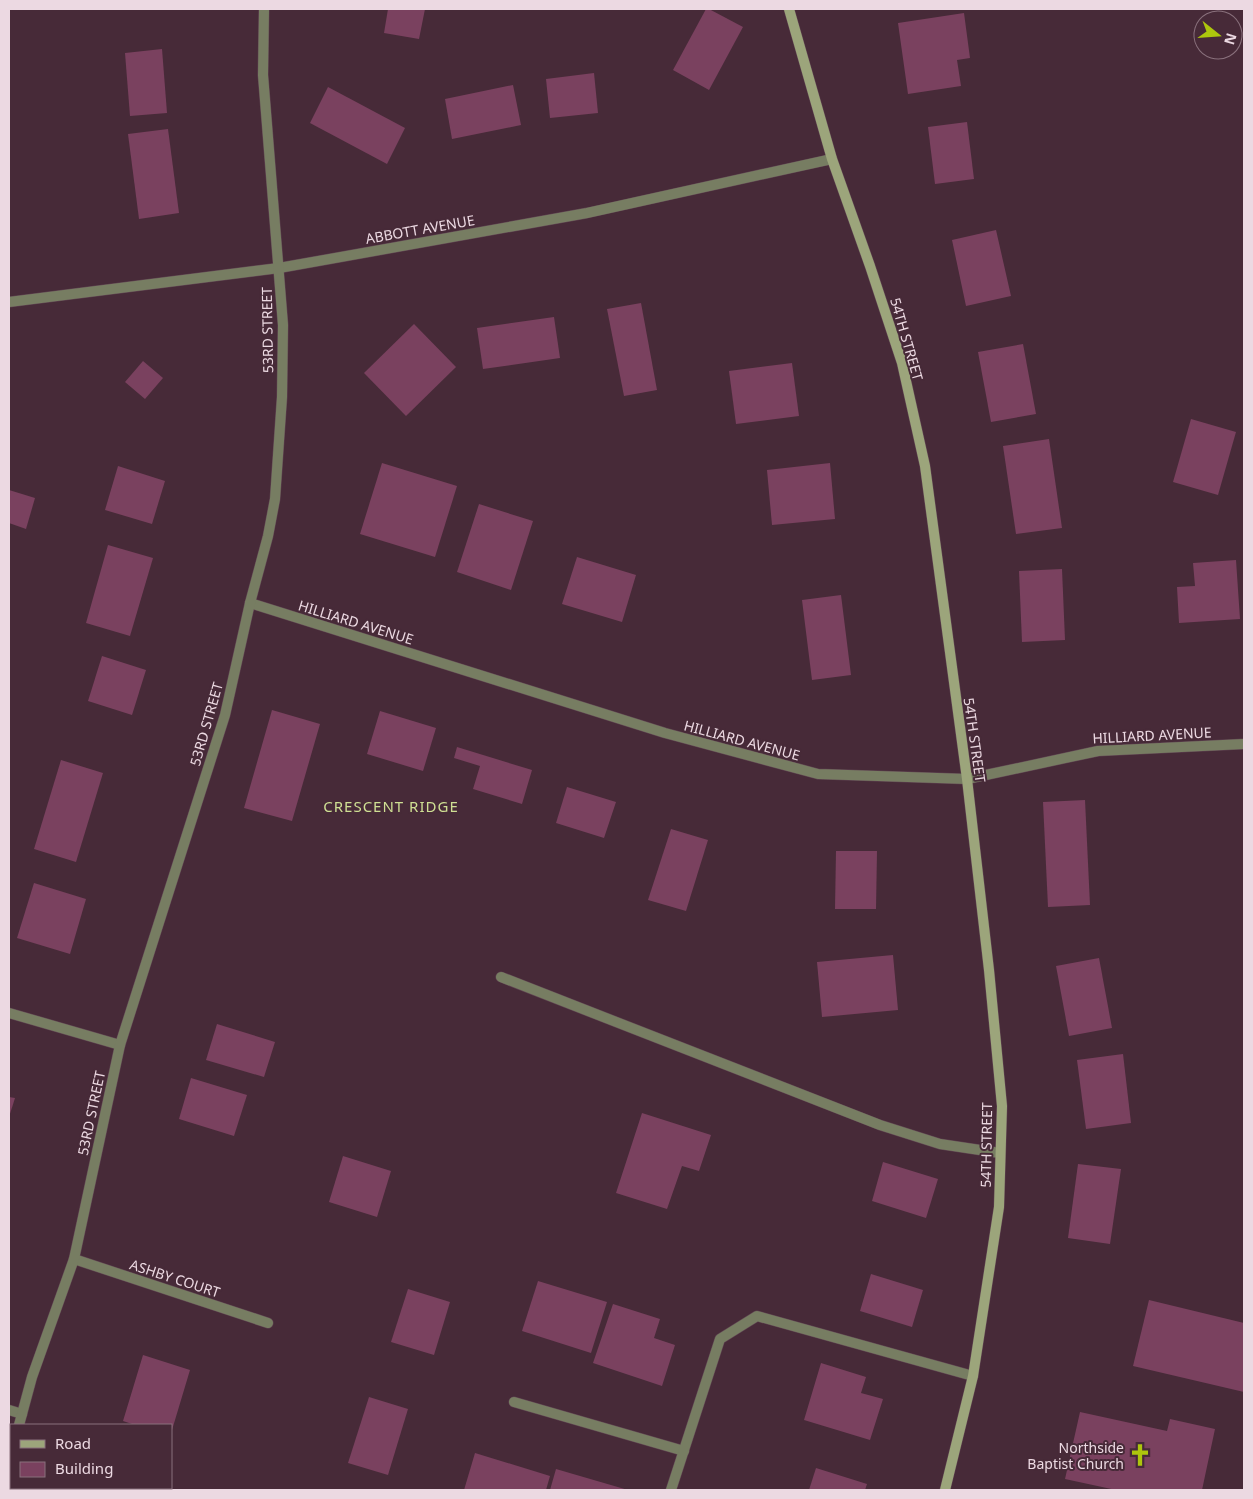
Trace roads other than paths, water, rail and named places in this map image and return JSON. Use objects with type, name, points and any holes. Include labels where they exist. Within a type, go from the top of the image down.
[{"type":"main road","name":"54TH STREET","points":[[789,9],[832,159],[902,363],[925,466],[967,779],[989,970],[1002,1106],[999,1207],[973,1376],[945,1490]]},
{"type":"street","name":"53RD STREET","points":[[19,1424],[32,1377],[74,1259],[120,1045],[225,715],[250,604],[268,536],[275,499],[282,397],[283,325],[264,75],[264,9]]},
{"type":"street","name":"ABBOTT AVENUE","points":[[9,302],[279,268],[587,213],[832,159]]},
{"type":"street","name":"HILLIARD AVENUE","points":[[250,604],[665,734],[818,774],[967,779],[1098,751],[1244,744]]},
{"type":"street","points":[[501,978],[880,1124],[940,1144],[1000,1153]]},
{"type":"street","points":[[9,1013],[120,1045]]},
{"type":"street","name":"ASHBY COURT","points":[[74,1259],[268,1323]]},
{"type":"street","points":[[672,1490],[720,1339],[757,1316],[973,1376]]},
{"type":"street","points":[[514,1402],[684,1452]]},
{"type":"street","points":[[9,1410],[22,1414]]},
{"type":"place","name":"Northside Baptist Church","points":[[1140,1455]]},
{"type":"district","name":"CRESCENT RIDGE","points":[[391,806]]}]
